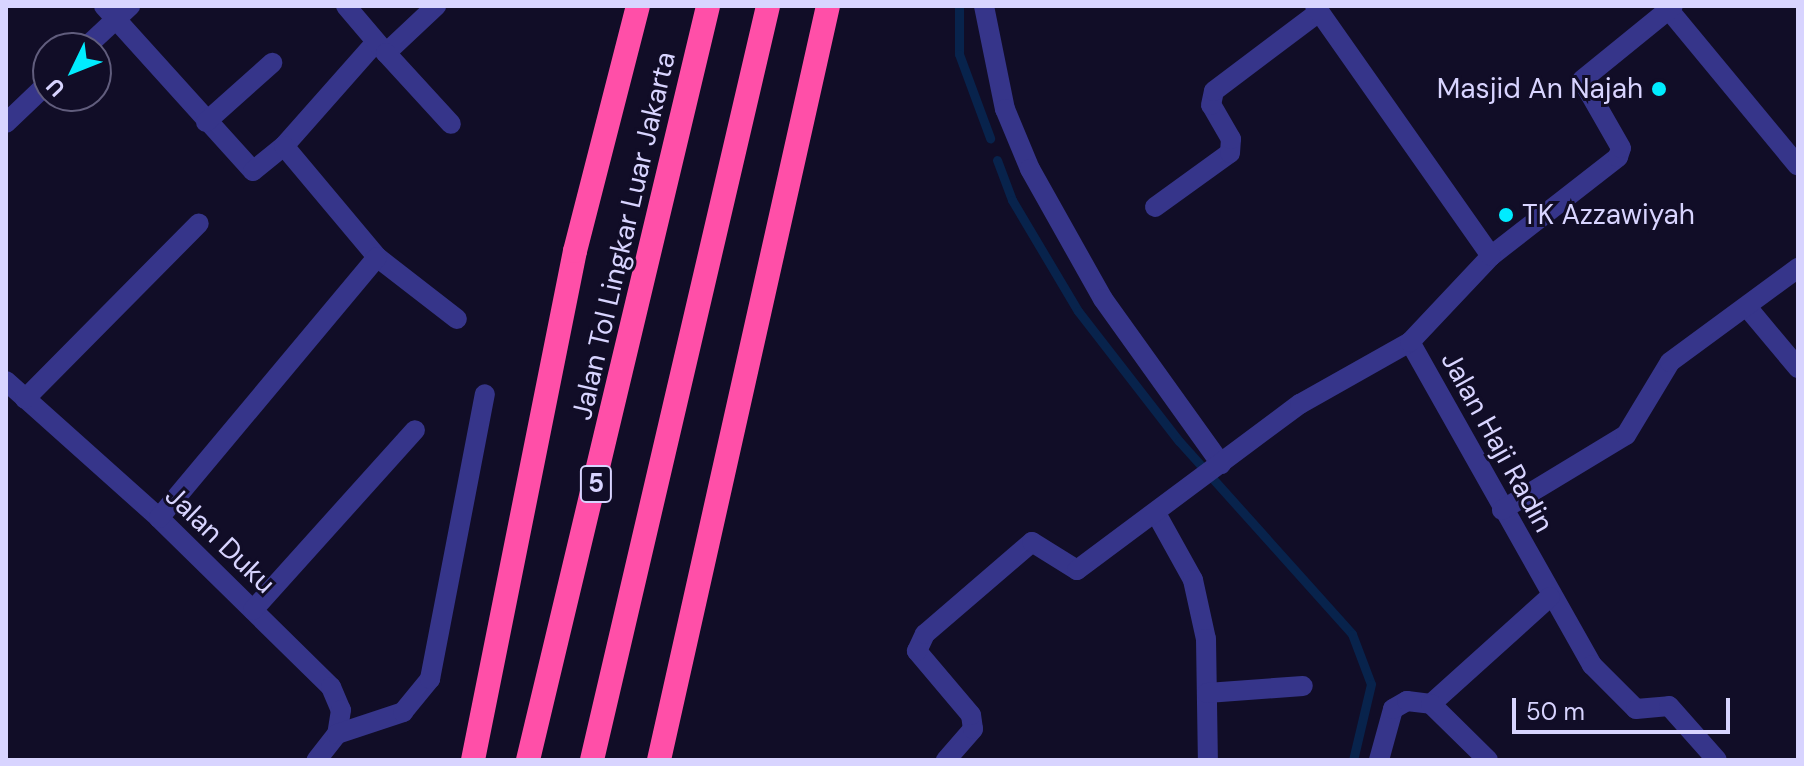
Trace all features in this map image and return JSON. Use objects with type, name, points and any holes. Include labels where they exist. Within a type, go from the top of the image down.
[{"type":"highway","points":[[473,760],[575,251],[638,6]]},
{"type":"highway","name":"Jalan Tol Lingkar Luar Jakarta","points":[[528,760],[664,209],[708,6]]},
{"type":"highway","name":"5","points":[[592,760],[768,6]]},
{"type":"highway","points":[[659,760],[828,6]]},
{"type":"street","points":[[346,6],[451,124]]},
{"type":"street","points":[[98,32],[117,10],[248,170],[284,146],[381,48],[436,6]]},
{"type":"street","points":[[984,6],[1005,109],[1030,169],[1103,299],[1219,466]]},
{"type":"street","points":[[1671,8],[1798,166]]},
{"type":"street","name":"Jalan Haji Radin","points":[[1671,8],[1582,80],[1621,148],[1618,157],[1491,256],[1410,342],[1550,597],[1606,683],[1636,709],[1669,706],[1717,760]]},
{"type":"street","points":[[1155,207],[1230,153],[1231,139],[1211,105],[1214,91],[1317,9],[1491,256]]},
{"type":"street","points":[[206,122],[272,63]]},
{"type":"street","points":[[6,123],[32,98]]},
{"type":"street","points":[[284,146],[377,257],[457,319]]},
{"type":"street","points":[[25,399],[199,223]]},
{"type":"street","points":[[159,518],[377,257]]},
{"type":"street","points":[[1502,510],[1626,435],[1670,362],[1798,268]]},
{"type":"street","points":[[1747,307],[1798,368]]},
{"type":"street","points":[[946,760],[973,729],[971,715],[917,651],[925,634],[1032,542],[1077,570],[1177,502],[1300,404],[1410,342]]},
{"type":"street","name":"Jalan Duku","points":[[6,381],[159,518],[331,687],[341,710],[337,734]]},
{"type":"street","points":[[317,760],[337,734],[403,712],[430,679],[485,394]]},
{"type":"street","points":[[253,610],[415,430]]},
{"type":"street","points":[[1157,515],[1193,580],[1206,639],[1208,760]]},
{"type":"street","points":[[1379,760],[1393,709],[1424,703],[1550,597]]},
{"type":"street","points":[[1207,693],[1303,686]]},
{"type":"street","points":[[1424,703],[1488,760]]},
{"type":"waterway","points":[[959,6],[959,54],[990,138]]},
{"type":"waterway","points":[[997,160],[1012,200],[1078,311],[1179,441],[1352,634],[1371,684],[1353,760]]},
{"type":"place","name":"Masjid An Najah","points":[[1659,89]]},
{"type":"place","name":"TK Azzawiyah","points":[[1506,215]]}]
